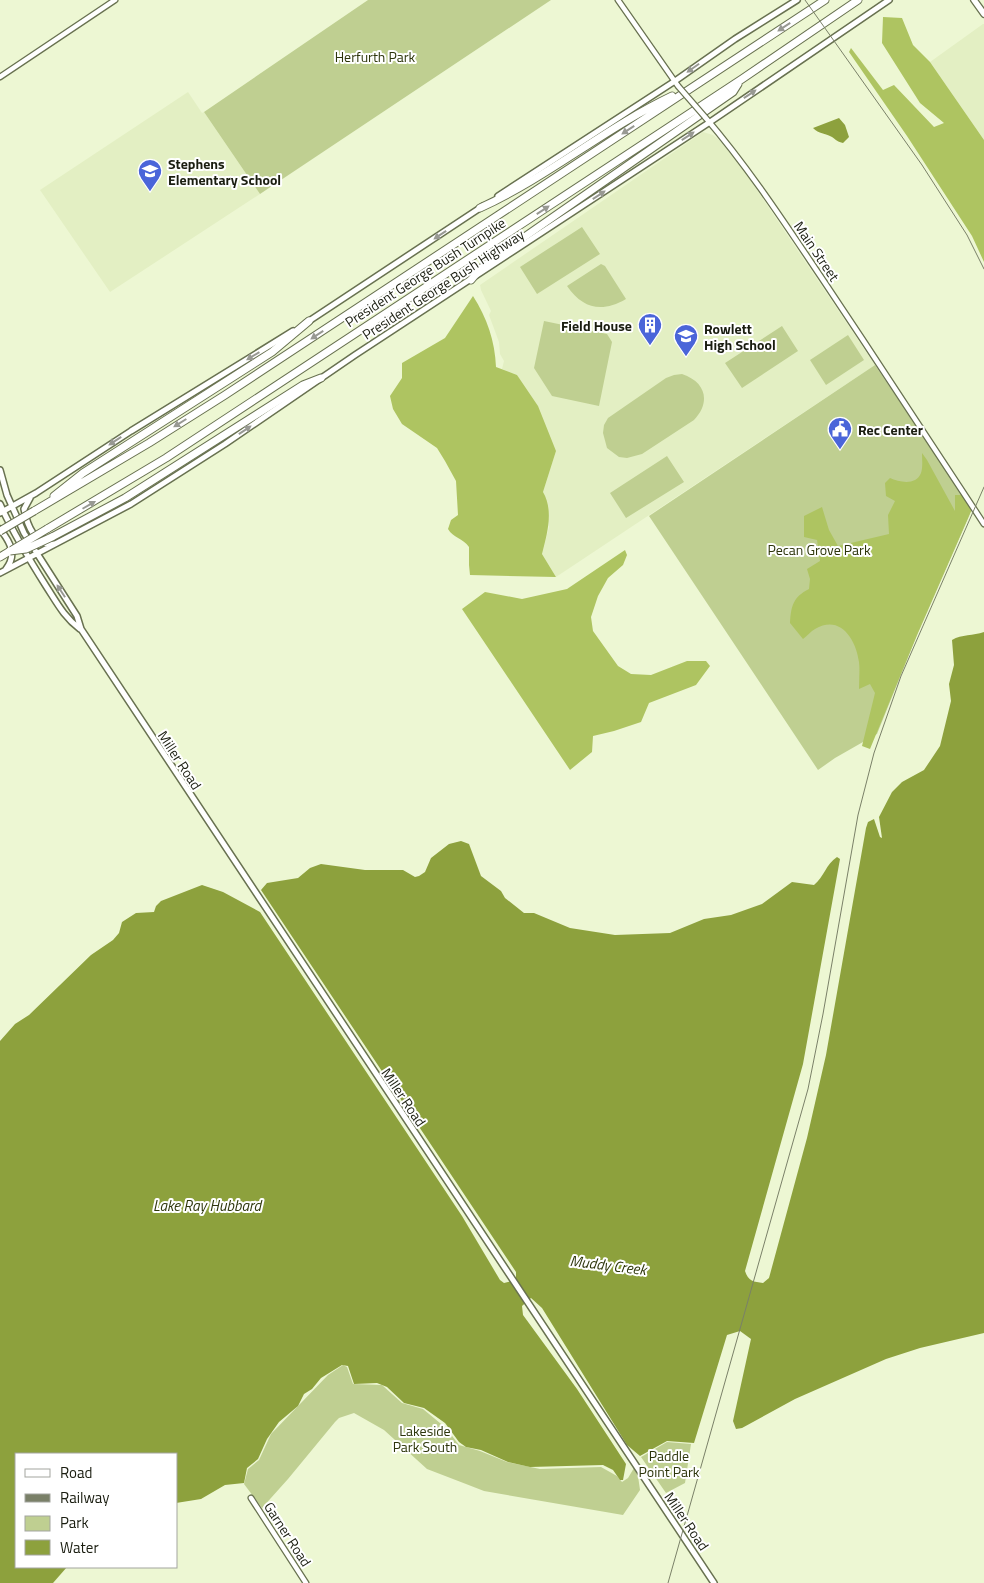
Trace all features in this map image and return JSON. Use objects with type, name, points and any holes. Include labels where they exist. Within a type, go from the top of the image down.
[{"type":"highway","name":"President George Bush Turnpike","points":[[0,530],[117,462],[213,403],[825,0]]},
{"type":"highway","name":"President George Bush Turnpike","points":[[4,555],[166,458],[742,79],[858,0]]},
{"type":"highway","points":[[471,280],[480,269],[510,247],[733,92],[742,79]]},
{"type":"highway","points":[[480,208],[533,180],[613,128],[671,96],[683,93]]},
{"type":"highway","points":[[34,511],[83,473],[272,352],[309,321]]},
{"type":"highway","points":[[4,555],[26,549],[52,537],[125,498],[303,385],[321,378]]},
{"type":"main road","points":[[2,512],[36,493],[131,431],[309,321],[480,208],[677,83],[734,39],[797,0]]},
{"type":"main road","name":"President George Bush Highway","points":[[2,572],[147,494],[225,444],[321,378],[710,122],[889,0]]},
{"type":"main road","points":[[974,0],[984,14]]},
{"type":"main road","name":"Miller Road","points":[[0,470],[12,506],[24,533],[77,616],[80,629]]},
{"type":"main road","points":[[36,493],[27,501],[24,509],[26,520],[36,538],[41,542],[47,544],[58,543]]},
{"type":"main road","name":"Miller Road","points":[[0,504],[2,512],[28,559],[68,620],[80,629],[512,1281],[715,1583]]},
{"type":"main road","points":[[0,530],[13,552],[13,558],[2,572]]},
{"type":"street","points":[[0,77],[115,0]]},
{"type":"street","name":"Main Street","points":[[618,0],[677,83],[730,145],[758,184],[865,342],[984,524]]},
{"type":"street","name":"Garner Road","points":[[251,1498],[306,1583]]},
{"type":"shaded area","points":[[984,24],[984,140],[930,62]]},
{"type":"shaded area","name":"Stephens Elementary School","points":[[188,92],[202,113],[204,112],[260,194],[110,292],[40,190]]},
{"type":"shaded area","name":"Rowlett High School","points":[[703,132],[713,135],[719,140],[740,165],[875,365],[556,577],[542,554],[549,527],[543,492],[556,451],[517,375],[502,369],[504,361],[500,354],[499,342],[489,315],[491,311],[480,285]]},
{"type":"green space","name":"Herfurth Park","points":[[368,0],[551,0],[260,194],[204,112]]},
{"type":"green space","points":[[883,17],[902,18],[913,45],[930,62],[984,140],[984,262],[972,236],[907,136],[849,52],[851,48],[883,90],[894,85],[934,127],[944,123],[920,103],[882,43]]},
{"type":"green space","points":[[582,227],[600,254],[537,294],[520,267]]},
{"type":"green space","points":[[601,264],[605,266],[626,299],[609,306],[594,306],[580,300],[567,286]]},
{"type":"green space","points":[[473,296],[489,330],[494,348],[496,367],[517,375],[538,406],[556,451],[543,492],[549,515],[542,554],[556,577],[470,575],[469,547],[448,529],[451,520],[458,515],[456,481],[437,448],[402,424],[393,409],[390,396],[402,378],[402,363],[445,338]]},
{"type":"green space","points":[[544,321],[607,334],[612,342],[599,406],[552,396],[534,368]]},
{"type":"green space","points":[[782,326],[798,351],[742,388],[725,363]]},
{"type":"green space","points":[[848,335],[864,360],[826,385],[810,360]]},
{"type":"green space","name":"Pecan Grove Park","points":[[875,365],[972,509],[917,635],[877,734],[818,770],[649,516]]},
{"type":"green space","points":[[682,374],[696,382],[701,387],[703,393],[703,406],[694,420],[642,454],[627,458],[619,457],[607,448],[603,433],[604,425],[608,418],[666,378]]},
{"type":"green space","points":[[922,453],[955,511],[955,495],[962,495],[972,509],[870,749],[862,746],[875,693],[870,684],[859,689],[859,662],[850,637],[839,627],[824,625],[812,631],[803,639],[790,623],[791,612],[796,599],[809,589],[810,579],[807,569],[820,561],[817,540],[804,537],[804,516],[822,507],[829,530],[838,546],[889,534],[888,515],[895,501],[886,496],[885,483],[890,478],[907,482],[919,477],[922,471]]},
{"type":"green space","points":[[667,456],[684,482],[626,518],[610,493]]},
{"type":"green space","points":[[625,550],[627,555],[623,565],[608,578],[598,596],[591,617],[593,631],[618,666],[631,674],[651,675],[687,661],[706,661],[710,666],[696,685],[649,703],[641,722],[593,736],[592,752],[570,770],[462,609],[485,592],[522,599],[567,589]]},
{"type":"green space","name":"Lakeside Park South","points":[[343,1365],[347,1367],[353,1384],[382,1385],[402,1403],[423,1409],[446,1428],[459,1445],[507,1462],[540,1469],[601,1467],[617,1476],[622,1482],[628,1478],[634,1468],[638,1476],[640,1490],[623,1515],[484,1491],[427,1469],[384,1430],[354,1413],[339,1418],[335,1422],[262,1508],[244,1484],[248,1469],[259,1460],[271,1434],[328,1375]]},
{"type":"green space","name":"Paddle Point Park","points":[[667,1442],[691,1444],[685,1483],[666,1493],[641,1457]]},
{"type":"water","points":[[839,118],[845,125],[849,137],[843,143],[813,128]]},
{"type":"water","name":"Lake Ray Hubbard","points":[[984,632],[984,1333],[920,1348],[886,1359],[795,1399],[742,1428],[736,1429],[733,1421],[751,1339],[740,1331],[727,1335],[694,1443],[667,1441],[640,1456],[627,1445],[542,1308],[531,1298],[522,1306],[523,1315],[577,1389],[626,1464],[623,1480],[620,1480],[613,1470],[603,1465],[530,1467],[508,1462],[481,1450],[466,1447],[459,1442],[445,1423],[424,1408],[404,1403],[387,1387],[377,1383],[354,1384],[348,1366],[342,1365],[321,1378],[312,1389],[304,1394],[298,1406],[279,1422],[267,1439],[258,1459],[247,1468],[244,1483],[225,1485],[201,1499],[178,1503],[178,1453],[15,1453],[15,1568],[66,1568],[53,1583],[0,1583],[0,1041],[15,1024],[29,1015],[91,955],[113,940],[119,933],[122,922],[136,913],[154,912],[156,906],[161,901],[202,885],[223,892],[260,912],[462,1216],[500,1280],[504,1283],[512,1281],[516,1277],[516,1272],[261,890],[267,883],[298,878],[310,868],[321,864],[365,870],[403,870],[415,877],[425,872],[431,858],[449,844],[461,841],[469,844],[481,876],[501,891],[505,898],[524,913],[534,913],[570,928],[615,935],[670,933],[704,919],[731,915],[762,904],[792,882],[814,885],[830,863],[837,857],[840,859],[803,1064],[745,1271],[752,1280],[763,1283],[769,1278],[807,1138],[826,1055],[866,828],[868,822],[874,819],[882,838],[879,817],[892,792],[902,782],[924,770],[940,746],[951,701],[949,684],[954,665],[952,640]]},
{"type":"railway","points":[[805,0],[922,165],[967,235],[984,269]]},
{"type":"railway","points":[[668,1583],[808,1089],[858,815],[874,753],[901,676],[984,487]]},
{"type":"place","name":"Stephens Elementary School","points":[[150,192]]},
{"type":"place","name":"Field House","points":[[650,346]]},
{"type":"place","name":"Rowlett High School","points":[[686,357]]},
{"type":"place","name":"Rec Center","points":[[840,450]]},
{"type":"water label","name":"Muddy Creek","points":[[608,1265]]}]
